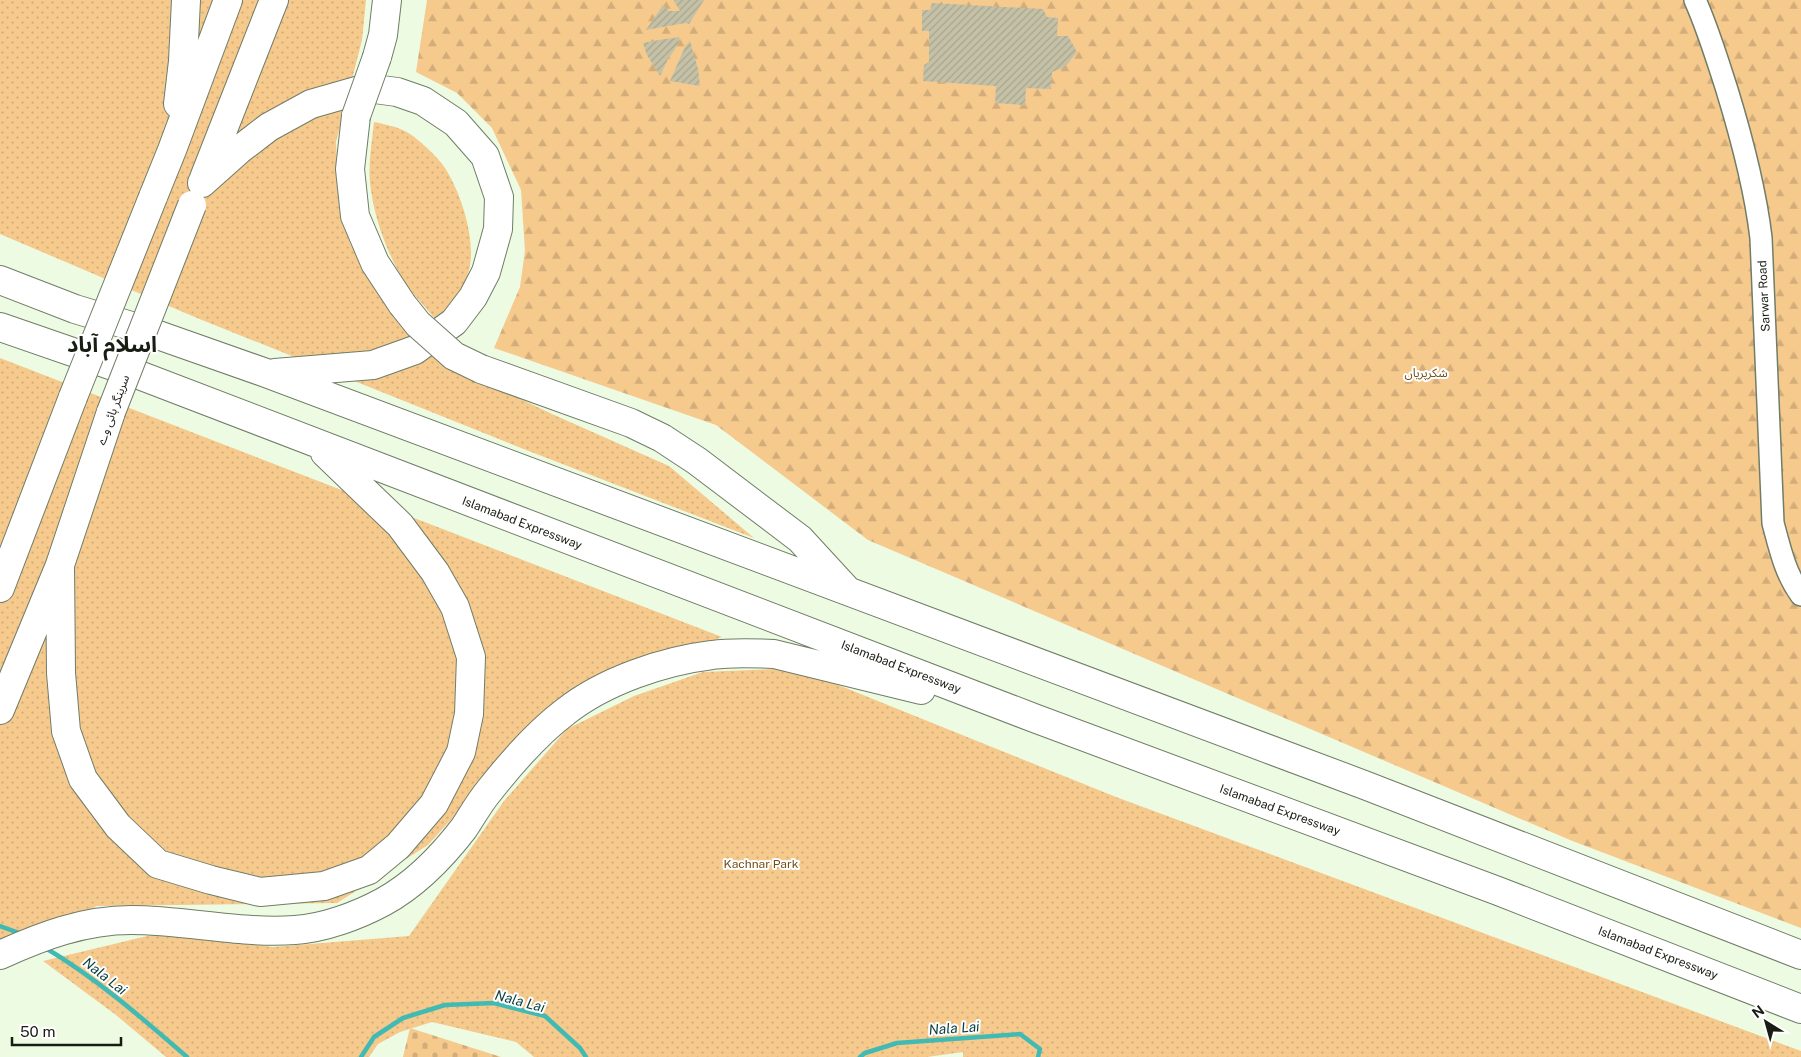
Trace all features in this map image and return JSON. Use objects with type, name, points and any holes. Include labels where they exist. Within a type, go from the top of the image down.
[{"type":"highway","points":[[172,150],[183,61],[186,0]]},
{"type":"highway","points":[[0,588],[8,555],[172,150],[228,0]]},
{"type":"highway","name":"سرینگر ہائی وے","points":[[0,710],[60,565],[112,412],[274,0]]},
{"type":"highway","points":[[388,0],[383,35],[377,57],[356,116],[350,168],[355,216],[375,263],[402,304],[418,324],[454,356],[480,368],[631,422],[662,438],[697,461],[800,539],[850,594]]},
{"type":"highway","points":[[197,194],[239,150],[269,127],[311,104],[367,88],[397,92],[423,101],[456,123],[485,156],[499,197],[498,229],[486,272],[473,297],[454,322],[415,350],[373,365],[266,373]]},
{"type":"highway","points":[[0,280],[75,309],[141,329],[266,373],[850,594],[1367,786],[1801,955]]},
{"type":"highway","name":"Islamabad Expressway","points":[[0,327],[139,375],[1034,718],[1498,891],[1801,1009]]},
{"type":"highway","points":[[60,565],[61,673],[66,731],[82,779],[118,826],[158,864],[260,892],[324,886],[369,870],[398,846],[434,804],[461,752],[469,714],[471,657],[455,607],[435,572],[400,525],[367,491],[315,444]]},
{"type":"highway","points":[[0,955],[50,934],[101,922],[130,920],[163,921],[262,931],[296,930],[316,927],[358,914],[382,902],[427,871],[464,827],[507,769],[527,747],[565,712],[585,698],[612,684],[648,670],[683,660],[713,654],[774,654],[1034,718]]},
{"type":"main road","name":"Sarwar Road","points":[[1695,0],[1710,39],[1730,102],[1755,194],[1761,238],[1773,523],[1784,564],[1801,595]]},
{"type":"green space","points":[[0,0],[366,0],[362,40],[336,142],[339,206],[350,243],[366,275],[393,315],[441,361],[552,414],[669,466],[754,538],[521,448],[197,318],[0,234]]},
{"type":"green space","name":"شکرپریاں","points":[[427,0],[1801,0],[1801,928],[1570,840],[868,540],[716,425],[494,348],[520,287],[525,251],[521,190],[492,128],[457,93],[416,72]]},
{"type":"green space","points":[[374,122],[404,130],[426,147],[445,168],[461,202],[469,229],[470,266],[458,296],[438,322],[408,287],[394,263],[383,237],[370,183],[370,152]]},
{"type":"green space","points":[[0,358],[722,637],[558,701],[428,845],[337,903],[97,906],[0,952]]},
{"type":"green space","name":"Kachnar Park","points":[[796,668],[1116,797],[1801,1051],[1801,1057],[963,1057],[963,1052],[927,1057],[534,1057],[516,1042],[432,1022],[400,1032],[378,1044],[369,1057],[166,1057],[116,1015],[43,961],[164,932],[273,947],[409,936],[504,801],[567,729],[634,696],[703,672]]},
{"type":"green space","points":[[410,1028],[501,1057],[403,1057]]},
{"type":"building","points":[[675,0],[704,0],[689,24],[685,23],[646,30],[663,5],[669,11],[680,11]]},
{"type":"building","points":[[932,3],[1043,9],[1047,17],[1058,18],[1057,36],[1068,36],[1077,52],[1065,67],[1052,72],[1051,89],[1026,88],[1025,105],[995,103],[996,86],[923,81],[924,65],[929,62],[929,31],[922,31],[922,10],[930,10]]},
{"type":"building","points":[[680,37],[660,76],[647,55],[643,43]]},
{"type":"building","points":[[690,41],[698,69],[700,86],[670,81],[685,47]]},
{"type":"waterway","name":"Nala Lai","points":[[0,926],[22,934]]},
{"type":"waterway","name":"Nala Lai","points":[[44,947],[100,985],[187,1057]]},
{"type":"waterway","name":"Nala Lai","points":[[361,1057],[374,1037],[403,1018],[445,1005],[494,1003],[545,1016],[580,1048],[586,1057]]},
{"type":"waterway","name":"Nala Lai","points":[[860,1057],[865,1053],[897,1043],[1020,1034],[1040,1049],[1038,1057]]},
{"type":"district","name":"اسلام آباد","points":[[112,344]]}]
